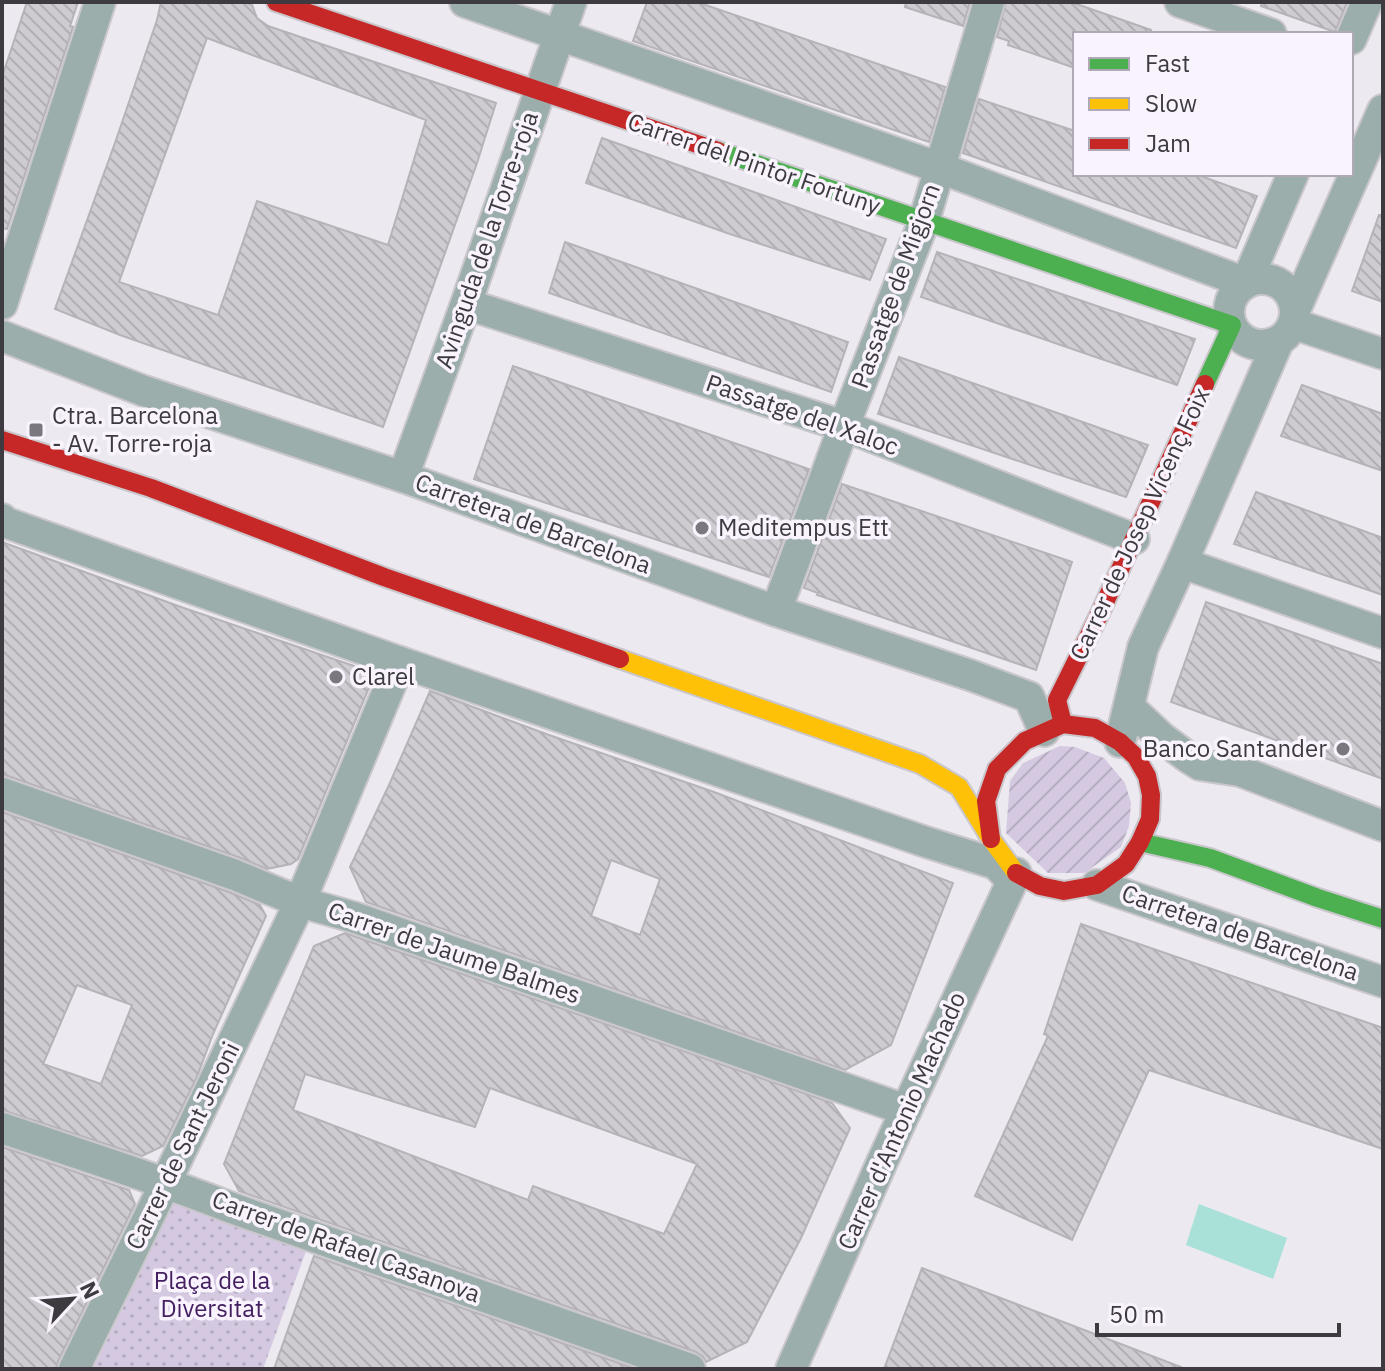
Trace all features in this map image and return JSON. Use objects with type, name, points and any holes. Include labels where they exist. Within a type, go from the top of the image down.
[{"type":"street","points":[[2,304],[100,2]]},
{"type":"street","name":"Carrer del Pintor Fortuny","points":[[276,2],[1232,325]]},
{"type":"street","points":[[465,2],[940,168],[1246,283],[1263,279],[1280,285],[1292,298],[1289,325],[1267,346],[1250,343],[1236,333],[1230,306],[1233,297],[1246,283],[1292,176]]},
{"type":"street","name":"Avinguda de la Torre-roja","points":[[403,477],[571,2]]},
{"type":"street","name":"Passatge de Migjorn","points":[[776,611],[924,221],[989,2]]},
{"type":"street","points":[[1180,2],[1265,32]]},
{"type":"street","points":[[1353,34],[1367,2]]},
{"type":"street","name":"Carrer de Josep Vicenç Foix","points":[[1120,742],[1143,647],[1383,110]]},
{"type":"street","name":"Passatge del Xaloc","points":[[466,304],[844,426],[1134,539]]},
{"type":"street","name":"Carrer de Josep Vicenç Foix","points":[[1044,732],[1232,325]]},
{"type":"street","points":[[1289,325],[1383,354]]},
{"type":"street","name":"Carretera de Barcelona","points":[[2,336],[144,391],[403,477],[776,611],[1029,697],[1044,732]]},
{"type":"street","points":[[2,440],[151,488],[348,564],[920,764],[959,787],[1014,877]]},
{"type":"street","points":[[2,519],[395,674],[996,864],[1014,877],[1040,886],[1064,891],[1097,885],[1126,864],[1150,819],[1151,795],[1147,776],[1136,757],[1120,742],[1095,728],[1044,732],[982,755]]},
{"type":"street","points":[[1182,563],[1383,633]]},
{"type":"street","name":"Carrer de Sant Jeroni","points":[[74,1369],[295,912],[395,674]]},
{"type":"street","points":[[1129,707],[1162,738],[1200,765],[1240,771],[1383,826]]},
{"type":"street","points":[[991,839],[986,801],[997,769],[1044,732]]},
{"type":"street","points":[[920,764],[949,760]]},
{"type":"street","name":"Carrer de Jaume Balmes","points":[[2,793],[235,875],[295,912],[353,917],[906,1110]]},
{"type":"street","points":[[1140,842],[1210,858],[1383,919]]},
{"type":"street","name":"Carrer d'Antonio Machado","points":[[791,1369],[1014,877]]},
{"type":"street","name":"Carretera de Barcelona","points":[[1097,885],[1383,982]]},
{"type":"street","name":"Carrer de Rafael Casanova","points":[[2,1128],[166,1182],[690,1369]]},
{"type":"green space","points":[[1060,746],[1075,747],[1104,758],[1125,783],[1131,803],[1129,826],[1121,847],[1084,873],[1048,873],[1006,833],[1010,781],[1023,763]]},
{"type":"green space","name":"Plaça de la Diversitat","points":[[175,1201],[306,1251],[263,1369],[93,1369]]},
{"type":"shaded area","points":[[1199,1204],[1287,1238],[1273,1279],[1186,1245]]},
{"type":"building","points":[[27,2],[78,2],[70,26],[73,27],[7,229],[2,228],[2,77]]},
{"type":"building","points":[[161,2],[244,2],[252,5],[257,18],[268,26],[496,103],[383,427],[120,335],[55,309]],"holes":[[[207,38],[426,120],[388,245],[257,201],[218,315],[119,282]]]},
{"type":"building","points":[[647,2],[697,2],[945,87],[929,142],[633,41]]},
{"type":"building","points":[[906,2],[970,2],[963,26],[905,7]]},
{"type":"building","points":[[1006,2],[1071,2],[1151,30],[1073,32],[1073,67],[1008,45],[1009,41],[997,37]]},
{"type":"building","points":[[1262,2],[1347,2],[1335,32],[1261,6]]},
{"type":"building","points":[[979,99],[1073,130],[1073,176],[1201,176],[1257,196],[1236,248],[963,153]]},
{"type":"building","points":[[602,138],[886,239],[870,280],[586,183]]},
{"type":"building","points":[[1379,215],[1383,215],[1383,302],[1352,291]]},
{"type":"building","points":[[565,242],[848,342],[831,392],[549,293]]},
{"type":"building","points":[[937,252],[1195,339],[1177,385],[921,297]]},
{"type":"building","points":[[899,357],[1148,445],[1126,497],[878,414]]},
{"type":"building","points":[[513,366],[809,469],[769,577],[474,479]]},
{"type":"building","points":[[1302,385],[1383,414],[1383,471],[1281,436]]},
{"type":"building","points":[[842,484],[1072,562],[1036,670],[804,588]]},
{"type":"building","points":[[1256,492],[1383,538],[1383,595],[1234,544]]},
{"type":"building","points":[[2,542],[375,673],[298,859],[291,864],[267,869],[2,775]]},
{"type":"building","points":[[1206,602],[1383,664],[1383,779],[1171,702]]},
{"type":"building","points":[[430,691],[714,792],[953,883],[891,1045],[845,1070],[366,902],[350,867]],"holes":[[[611,860],[660,879],[640,935],[591,916]]]},
{"type":"building","points":[[2,812],[260,905],[266,916],[196,1079],[163,1146],[142,1156],[2,1110]],"holes":[[[77,985],[132,1005],[101,1084],[43,1064]]]},
{"type":"building","points":[[1081,924],[1383,1028],[1383,1149],[1149,1070],[1072,1240],[975,1196],[1048,1036],[1044,1034]]},
{"type":"building","points":[[345,933],[832,1103],[850,1128],[801,1238],[747,1342],[706,1362],[696,1352],[239,1191],[224,1164],[314,946]],"holes":[[[305,1074],[475,1127],[490,1088],[697,1164],[664,1234],[533,1186],[528,1200],[293,1110]]]},
{"type":"building","points":[[2,1147],[129,1190],[135,1204],[56,1369],[2,1369]]},
{"type":"building","points":[[314,1256],[636,1369],[274,1369]]},
{"type":"building","points":[[922,1268],[1181,1367],[884,1369]]},
{"type":"traffic: fast","points":[[718,151],[1232,325],[1205,384]]},
{"type":"traffic: fast","points":[[1140,842],[1210,858],[1383,919]]},
{"type":"traffic: slow","points":[[620,659],[920,764],[959,787],[1016,873]]},
{"type":"traffic: jam","points":[[276,2],[718,151]]},
{"type":"traffic: jam","points":[[1063,724],[1057,700],[1205,384]]},
{"type":"traffic: jam","points":[[2,440],[151,488],[384,577],[620,659]]},
{"type":"traffic: jam","points":[[991,839],[986,801],[997,769],[1025,741],[1063,724],[1095,728],[1120,742],[1136,757],[1147,776],[1151,795],[1150,819],[1126,864],[1097,885],[1064,891],[1040,886],[1016,873]]},
{"type":"place","name":"Ctra. Barcelona - Av. Torre-roja","points":[[36,430]]},
{"type":"place","name":"Meditempus Ett","points":[[702,528]]},
{"type":"place","name":"Clarel","points":[[336,677]]},
{"type":"place","name":"Banco Santander","points":[[1343,749]]}]
